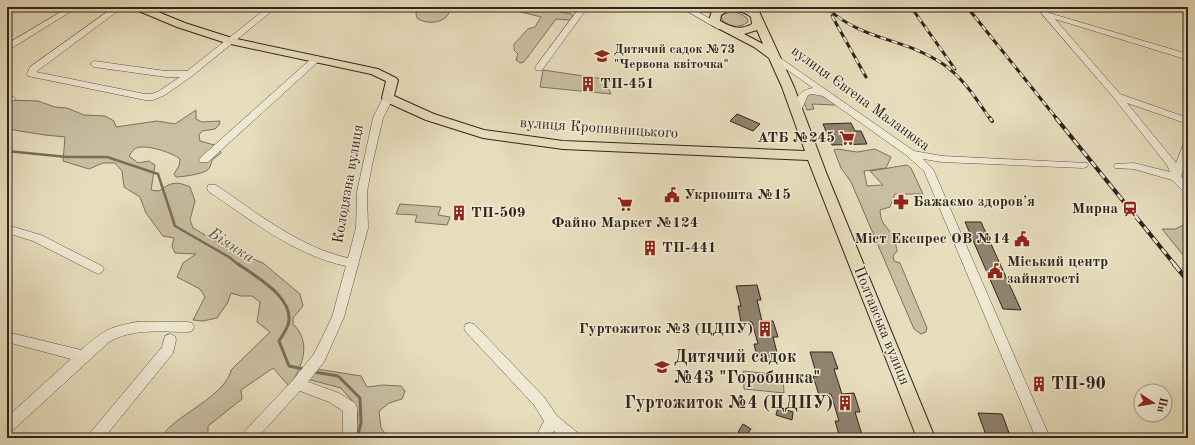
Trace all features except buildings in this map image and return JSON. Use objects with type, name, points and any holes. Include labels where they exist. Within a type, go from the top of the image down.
[{"type":"main road","points":[[136,7],[182,25],[230,41],[316,60],[368,69],[392,80],[388,98]]},
{"type":"main road","points":[[721,27],[733,31],[747,30],[757,25],[758,18],[752,12],[734,7],[725,8],[716,13],[714,16],[716,23],[721,27],[758,45],[776,58]]},
{"type":"main road","name":"вулиця Євгена Маланюка","points":[[752,7],[776,58]]},
{"type":"main road","name":"Полтавська вулиця","points":[[776,58],[797,111],[812,156],[926,438]]},
{"type":"main road","name":"вулиця Кропивницького","points":[[388,98],[430,117],[482,134],[563,145],[812,156]]},
{"type":"street","points":[[7,48],[74,7]]},
{"type":"street","points":[[119,7],[33,68],[31,74],[117,92],[153,97],[162,93],[189,74],[273,7]]},
{"type":"street","points":[[539,68],[584,7]]},
{"type":"street","points":[[683,7],[712,10],[725,8]]},
{"type":"street","points":[[683,7],[721,27]]},
{"type":"street","points":[[1040,7],[1117,96],[1171,163],[1175,170],[1176,177]]},
{"type":"street","points":[[1048,15],[1188,57]]},
{"type":"street","name":"вулиця Євгена Маланюка","points":[[776,58],[910,153],[922,163],[932,176],[1043,438]]},
{"type":"street","points":[[204,160],[316,60]]},
{"type":"street","points":[[94,64],[166,74],[189,74]]},
{"type":"street","points":[[797,111],[800,97],[803,94],[815,91],[826,94]]},
{"type":"street","points":[[1117,96],[1188,121]]},
{"type":"street","name":"Колодязна вулиця","points":[[248,438],[299,382],[324,351],[338,316],[351,263],[362,228],[362,192],[366,165],[378,118],[388,98]]},
{"type":"street","points":[[1176,177],[1188,145]]},
{"type":"street","points":[[910,153],[942,159],[1083,165]]},
{"type":"street","points":[[1119,166],[1134,166],[1176,177],[1188,189]]},
{"type":"street","points":[[212,188],[289,238],[316,252],[343,262],[351,263]]},
{"type":"street","points":[[7,229],[37,238],[98,269]]},
{"type":"street","points":[[7,426],[82,356],[104,338],[116,331],[137,327],[188,328]]},
{"type":"street","points":[[470,328],[540,401],[552,421],[573,438]]},
{"type":"street","points":[[7,337],[82,356]]},
{"type":"street","points":[[95,438],[168,349],[170,340]]},
{"type":"street","points":[[299,382],[334,397],[350,408],[350,432],[347,438]]},
{"type":"street","points":[[542,438],[552,421]]},
{"type":"shaded area","points":[[417,7],[450,7],[447,16],[444,19],[437,22],[428,22],[417,18]]},
{"type":"shaded area","points":[[501,7],[538,7],[571,14],[574,17],[570,20],[556,19],[524,62],[520,63],[516,60],[518,54],[514,50],[514,44],[528,29],[535,27],[541,17]]},
{"type":"shaded area","points":[[732,12],[739,13],[747,18],[748,22],[736,26],[724,23],[721,17],[724,14]]},
{"type":"shaded area","points":[[543,70],[604,79],[611,94],[540,87]]},
{"type":"shaded area","points":[[810,93],[821,94],[837,104],[812,104],[814,109],[807,110],[804,102],[807,95]]},
{"type":"shaded area","points":[[7,100],[38,101],[55,107],[67,108],[84,115],[105,116],[114,121],[116,127],[157,121],[175,124],[196,110],[196,119],[202,122],[220,121],[219,125],[215,129],[202,131],[199,135],[200,141],[218,146],[221,153],[212,160],[209,168],[203,172],[176,177],[174,174],[179,166],[180,159],[172,154],[156,149],[139,147],[131,152],[129,156],[138,163],[149,161],[155,165],[151,190],[159,191],[174,183],[190,187],[195,201],[190,220],[193,228],[233,251],[263,263],[300,294],[303,306],[293,318],[293,324],[299,331],[304,347],[298,371],[289,386],[273,368],[241,390],[242,399],[208,426],[208,438],[161,438],[178,420],[206,401],[222,386],[228,378],[231,370],[270,332],[257,322],[260,302],[252,296],[241,296],[231,293],[228,302],[217,318],[203,321],[193,320],[205,297],[200,289],[177,277],[183,263],[196,254],[175,253],[172,246],[174,238],[163,236],[146,213],[140,197],[124,187],[122,171],[115,163],[103,163],[89,169],[63,161],[65,137],[7,129]]},
{"type":"shaded area","points":[[837,149],[857,152],[875,149],[891,157],[886,168],[864,171],[867,186],[883,185],[870,171],[907,165],[911,168],[923,194],[895,194],[890,207],[880,210],[880,215],[895,242],[897,251],[893,256],[894,261],[900,263],[927,328],[926,332],[921,334],[914,329],[851,182],[841,168],[834,150]]},
{"type":"shaded area","points":[[400,204],[441,207],[438,215],[450,217],[447,225],[415,222],[417,215],[396,214]]},
{"type":"shaded area","points":[[1188,223],[1188,261],[1162,229],[1175,229]]},
{"type":"shaded area","points":[[317,369],[361,376],[367,387],[383,385],[401,386],[405,391],[402,399],[389,403],[379,411],[381,428],[389,438],[353,438],[355,435],[358,415],[354,403],[341,388],[307,379]]},
{"type":"shaded area","points":[[743,371],[783,375],[784,393],[744,389]]},
{"type":"waterway","name":"Біянка","points":[[7,151],[67,157],[107,157],[158,174],[175,226],[229,257],[239,265]]},
{"type":"waterway","name":"Біянка","points":[[238,264],[273,289],[286,306],[289,315],[288,325],[279,341],[289,366],[303,369]]},
{"type":"waterway","name":"Біянка","points":[[314,372],[338,376],[360,398],[361,423],[357,438]]},
{"type":"railway","points":[[911,7],[955,69]]},
{"type":"railway","points":[[967,7],[1057,119]]},
{"type":"railway","points":[[828,9],[855,27],[870,34],[912,48],[940,62],[962,81],[974,95],[990,119]]},
{"type":"railway","points":[[832,16],[866,77]]},
{"type":"railway","points":[[1056,118],[1175,265]]},
{"type":"railway","points":[[1174,264],[1188,281]]},
{"type":"place","name":"Дитячий садок №73 \"Червона квіточка\"","points":[[602,56]]},
{"type":"place","name":"ТП-451","points":[[588,84]]},
{"type":"place","name":"АТБ №245","points":[[847,138]]},
{"type":"place","name":"Укрпошта №15","points":[[672,195]]},
{"type":"place","name":"Бажаємо здоровʼя","points":[[901,202]]},
{"type":"place","name":"Файно Маркет №124","points":[[625,204]]},
{"type":"place","name":"Мирна","points":[[1130,209]]},
{"type":"place","name":"ТП-509","points":[[459,213]]},
{"type":"place","name":"Міст Експрес ОВ №14","points":[[1022,239]]},
{"type":"place","name":"ТП-441","points":[[650,248]]},
{"type":"place","name":"Міський центр зайнятості","points":[[995,271]]},
{"type":"place","name":"Гуртожиток №3 (ЦДПУ)","points":[[765,329]]},
{"type":"place","name":"Дитячий садок №43 \"Горобинка\"","points":[[662,367]]},
{"type":"place","name":"ТП-90","points":[[1039,384]]},
{"type":"place","name":"Гуртожиток №4 (ЦДПУ)","points":[[845,403]]}]
